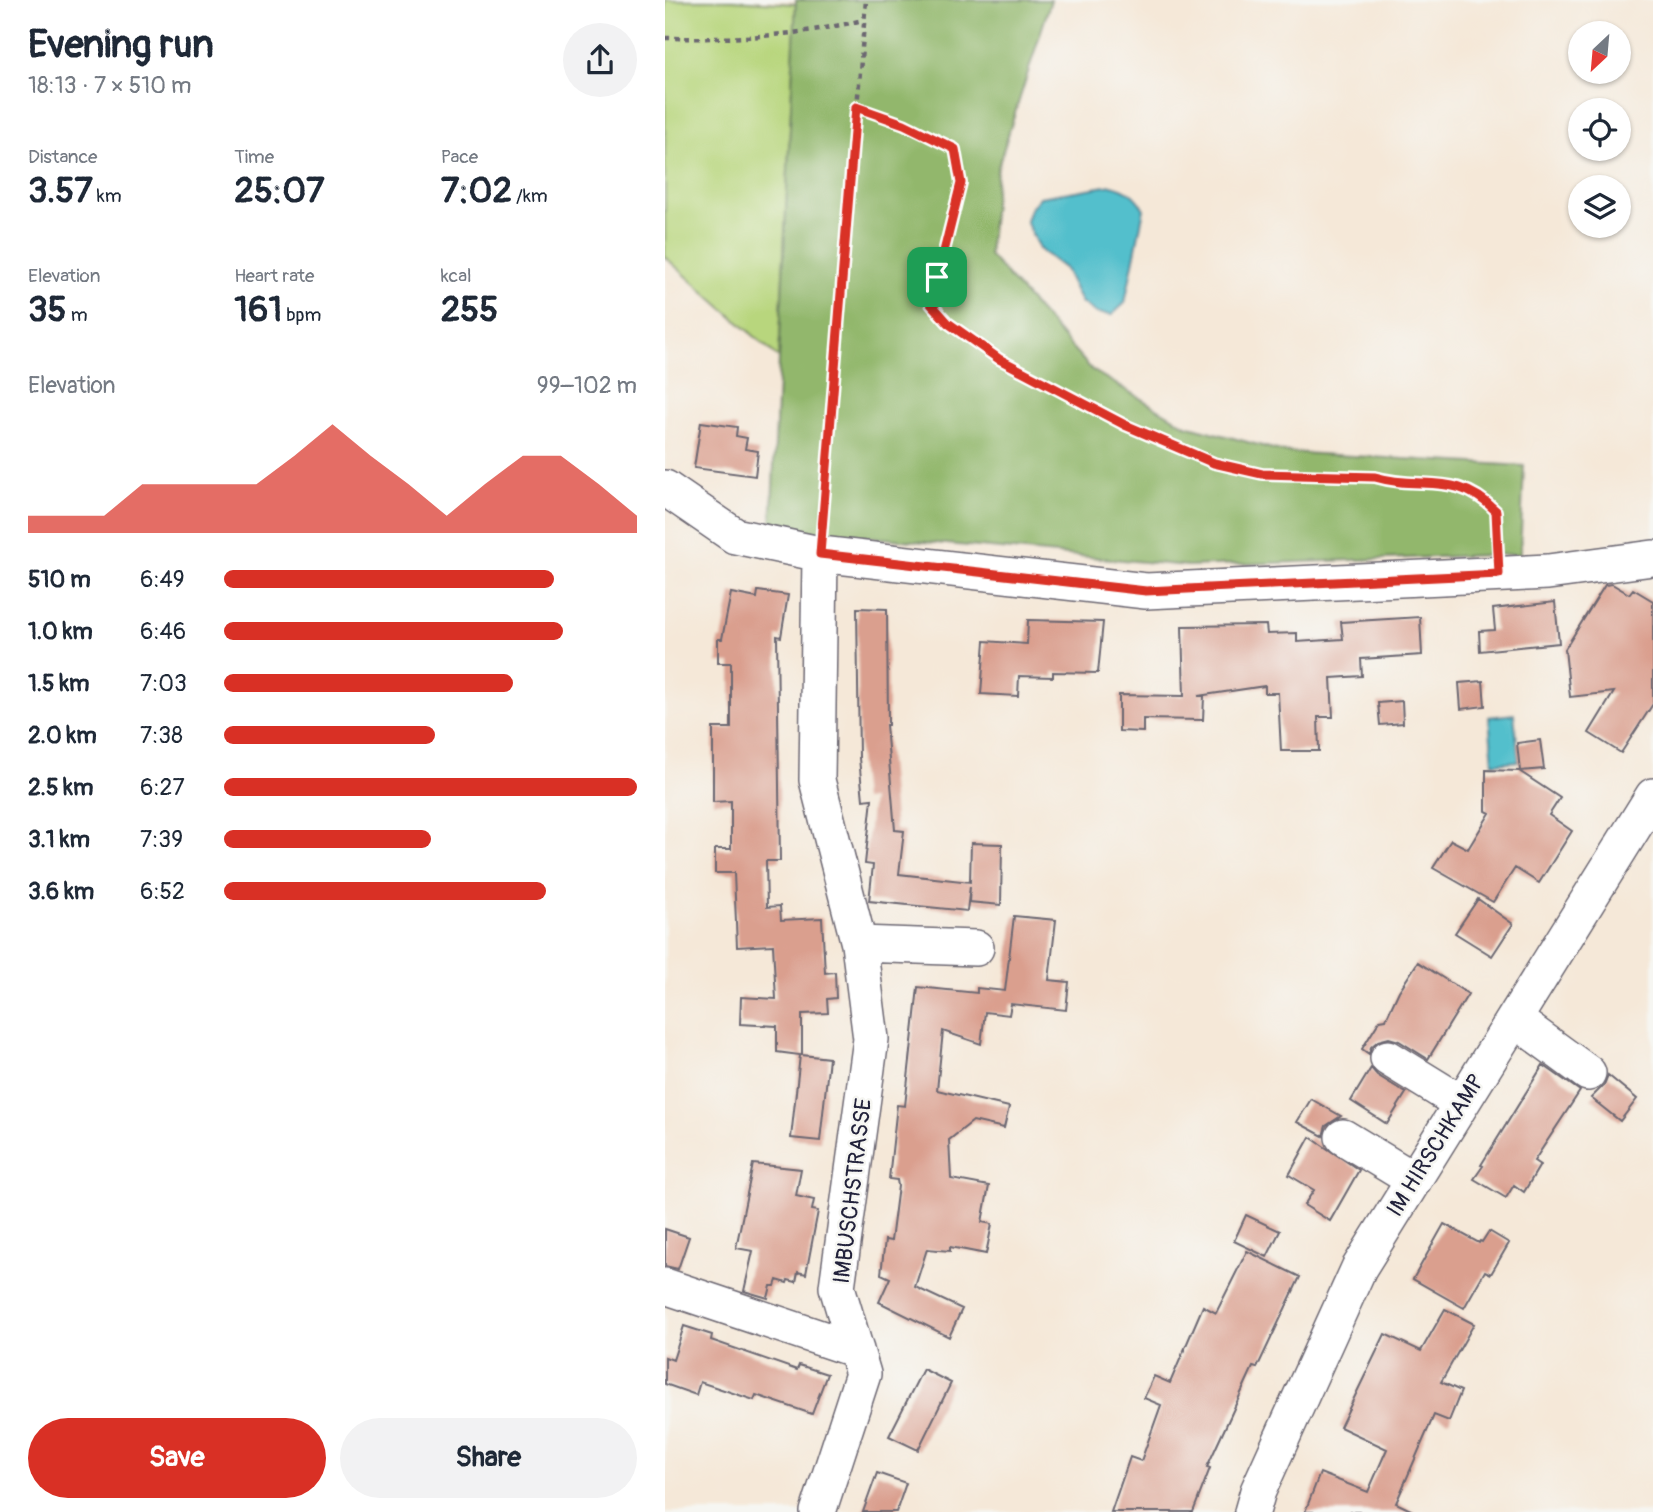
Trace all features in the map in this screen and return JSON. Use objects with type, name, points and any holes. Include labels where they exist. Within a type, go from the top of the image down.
[{"type":"street","points":[[665,488],[735,536],[820,554],[1146,591],[1548,572],[1653,558]]},
{"type":"street","name":"IMBUSCHSTRASSE","points":[[818,1512],[863,1374],[837,1287],[871,1039],[859,944],[817,780],[820,554]]},
{"type":"street","name":"IM HIRSCHKAMP","points":[[1252,1512],[1258,1491],[1359,1268],[1514,1019],[1642,838],[1653,796]]},
{"type":"street","points":[[859,944],[976,948]]},
{"type":"street","points":[[1514,1019],[1588,1073]]},
{"type":"street","points":[[1388,1058],[1461,1103]]},
{"type":"street","points":[[1343,1137],[1414,1180]]},
{"type":"street","points":[[665,1286],[856,1350]]},
{"type":"path","points":[[820,554],[866,0]]},
{"type":"path","points":[[665,38],[740,39],[817,31],[863,20]]},
{"type":"path","points":[[856,107],[904,124],[955,149],[961,183],[931,304],[948,323],[999,359],[1113,419],[1214,463],[1262,474],[1375,477],[1390,482],[1455,485],[1482,497],[1496,511],[1499,574]]},
{"type":"green space","points":[[665,0],[796,4],[779,358],[665,257]]},
{"type":"green space","points":[[796,0],[1051,0],[997,170],[989,255],[1092,370],[1186,425],[1284,452],[1524,466],[1520,554],[1188,566],[771,528]]},
{"type":"water","points":[[1112,185],[1131,193],[1144,209],[1125,303],[1112,315],[1096,313],[1081,302],[1065,269],[1039,249],[1026,221],[1030,209],[1040,197]]},
{"type":"water","points":[[1514,714],[1519,761],[1493,763],[1489,717]]},
{"type":"building","points":[[701,422],[737,427],[736,436],[747,438],[745,449],[758,451],[755,476],[694,468]]},
{"type":"building","points":[[1612,584],[1629,594],[1633,589],[1653,601],[1653,704],[1621,753],[1589,733],[1614,692],[1570,697],[1565,649],[1605,585]]},
{"type":"building","points":[[758,591],[788,595],[781,637],[777,636],[780,861],[766,861],[767,907],[780,906],[781,920],[822,918],[825,973],[835,972],[836,998],[827,999],[828,1013],[802,1014],[802,1055],[829,1058],[820,1141],[791,1138],[800,1055],[777,1052],[777,1026],[740,1024],[741,997],[776,999],[773,945],[737,947],[734,873],[715,873],[715,849],[731,849],[731,801],[713,802],[713,728],[731,728],[731,663],[718,663],[718,639],[722,639],[731,593],[757,598]]},
{"type":"building","points":[[1555,602],[1559,643],[1480,651],[1479,631],[1495,630],[1493,609]]},
{"type":"building","points":[[857,608],[887,609],[886,725],[895,830],[904,831],[899,874],[970,882],[971,843],[1002,844],[1001,905],[969,902],[970,886],[967,911],[869,901],[873,865],[865,864],[872,799],[863,800],[859,758]]},
{"type":"building","points":[[1420,617],[1422,655],[1361,659],[1362,676],[1331,678],[1333,717],[1318,717],[1319,751],[1281,751],[1278,693],[1265,693],[1265,686],[1198,696],[1204,696],[1203,720],[1143,719],[1143,732],[1119,731],[1119,695],[1184,696],[1182,626],[1266,625],[1267,634],[1297,633],[1297,642],[1343,639],[1341,622]]},
{"type":"building","points":[[1028,620],[1103,622],[1098,673],[1053,672],[1053,677],[1019,676],[1018,696],[981,694],[985,641],[1027,644]]},
{"type":"building","points":[[1483,681],[1485,706],[1461,709],[1459,683]]},
{"type":"building","points":[[1402,701],[1403,723],[1380,725],[1378,703]]},
{"type":"building","points":[[1540,740],[1544,769],[1520,771],[1517,743]]},
{"type":"building","points":[[1486,770],[1519,771],[1560,798],[1549,815],[1572,831],[1539,883],[1515,868],[1493,902],[1433,868],[1451,840],[1468,849],[1490,813],[1486,811]]},
{"type":"building","points":[[1478,899],[1513,924],[1492,956],[1455,933]]},
{"type":"building","points":[[1014,916],[1056,920],[1049,980],[1069,982],[1066,1010],[1011,1004],[1009,1015],[985,1012],[981,1044],[943,1031],[937,1090],[1009,1107],[1004,1128],[973,1121],[949,1140],[951,1179],[989,1186],[982,1222],[992,1224],[986,1254],[950,1247],[950,1251],[927,1249],[915,1287],[962,1309],[949,1337],[879,1302],[890,1278],[881,1274],[885,1240],[891,1241],[898,1186],[897,1180],[889,1179],[897,1105],[905,1106],[918,987],[977,993],[977,988],[1005,991]]},
{"type":"building","points":[[1418,962],[1468,994],[1428,1059],[1389,1038],[1378,1041],[1371,1047],[1369,1054],[1362,1049],[1380,1020],[1386,1019],[1399,991]]},
{"type":"building","points":[[1543,1065],[1580,1091],[1534,1161],[1540,1165],[1524,1192],[1514,1185],[1506,1198],[1474,1179]]},
{"type":"building","points":[[1371,1068],[1377,1075],[1406,1093],[1387,1124],[1351,1101]]},
{"type":"building","points":[[1608,1075],[1637,1099],[1620,1121],[1591,1098],[1604,1085]]},
{"type":"building","points":[[1311,1099],[1341,1116],[1326,1126],[1323,1136],[1297,1122]]},
{"type":"building","points":[[1310,1137],[1359,1170],[1330,1221],[1304,1205],[1314,1190],[1289,1175]]},
{"type":"building","points":[[753,1164],[801,1169],[796,1196],[814,1200],[812,1210],[818,1211],[806,1274],[798,1272],[796,1282],[777,1280],[775,1286],[771,1286],[768,1298],[744,1291],[753,1251],[736,1248]]},
{"type":"building","points":[[1246,1215],[1280,1231],[1267,1257],[1234,1241]]},
{"type":"building","points":[[1444,1224],[1479,1243],[1489,1231],[1509,1243],[1491,1274],[1485,1271],[1464,1308],[1413,1279]]},
{"type":"building","points":[[665,1229],[689,1237],[678,1269],[665,1266]]},
{"type":"building","points":[[1247,1251],[1300,1277],[1257,1368],[1253,1367],[1207,1467],[1210,1468],[1193,1512],[1111,1512],[1130,1457],[1141,1461],[1161,1405],[1144,1398],[1154,1376],[1170,1383],[1203,1306],[1216,1313]]},
{"type":"building","points":[[1445,1309],[1474,1324],[1441,1382],[1461,1391],[1449,1421],[1434,1415],[1396,1503],[1415,1512],[1305,1512],[1320,1473],[1368,1492],[1387,1449],[1340,1427],[1385,1334],[1421,1351]]},
{"type":"building","points":[[684,1326],[712,1335],[711,1340],[797,1370],[799,1365],[827,1374],[812,1414],[756,1395],[754,1400],[700,1382],[696,1395],[665,1384],[665,1357],[673,1360]]},
{"type":"building","points":[[923,1369],[951,1383],[918,1450],[889,1436]]},
{"type":"building","points":[[877,1473],[906,1483],[896,1512],[863,1512]]},
{"type":"route","points":[[856,107],[904,124],[955,149],[961,183],[937,277],[931,304],[948,323],[999,359],[1125,425],[1214,463],[1262,474],[1375,477],[1390,482],[1455,485],[1482,497],[1496,511],[1499,574],[1146,591],[820,554],[856,107]]}]
